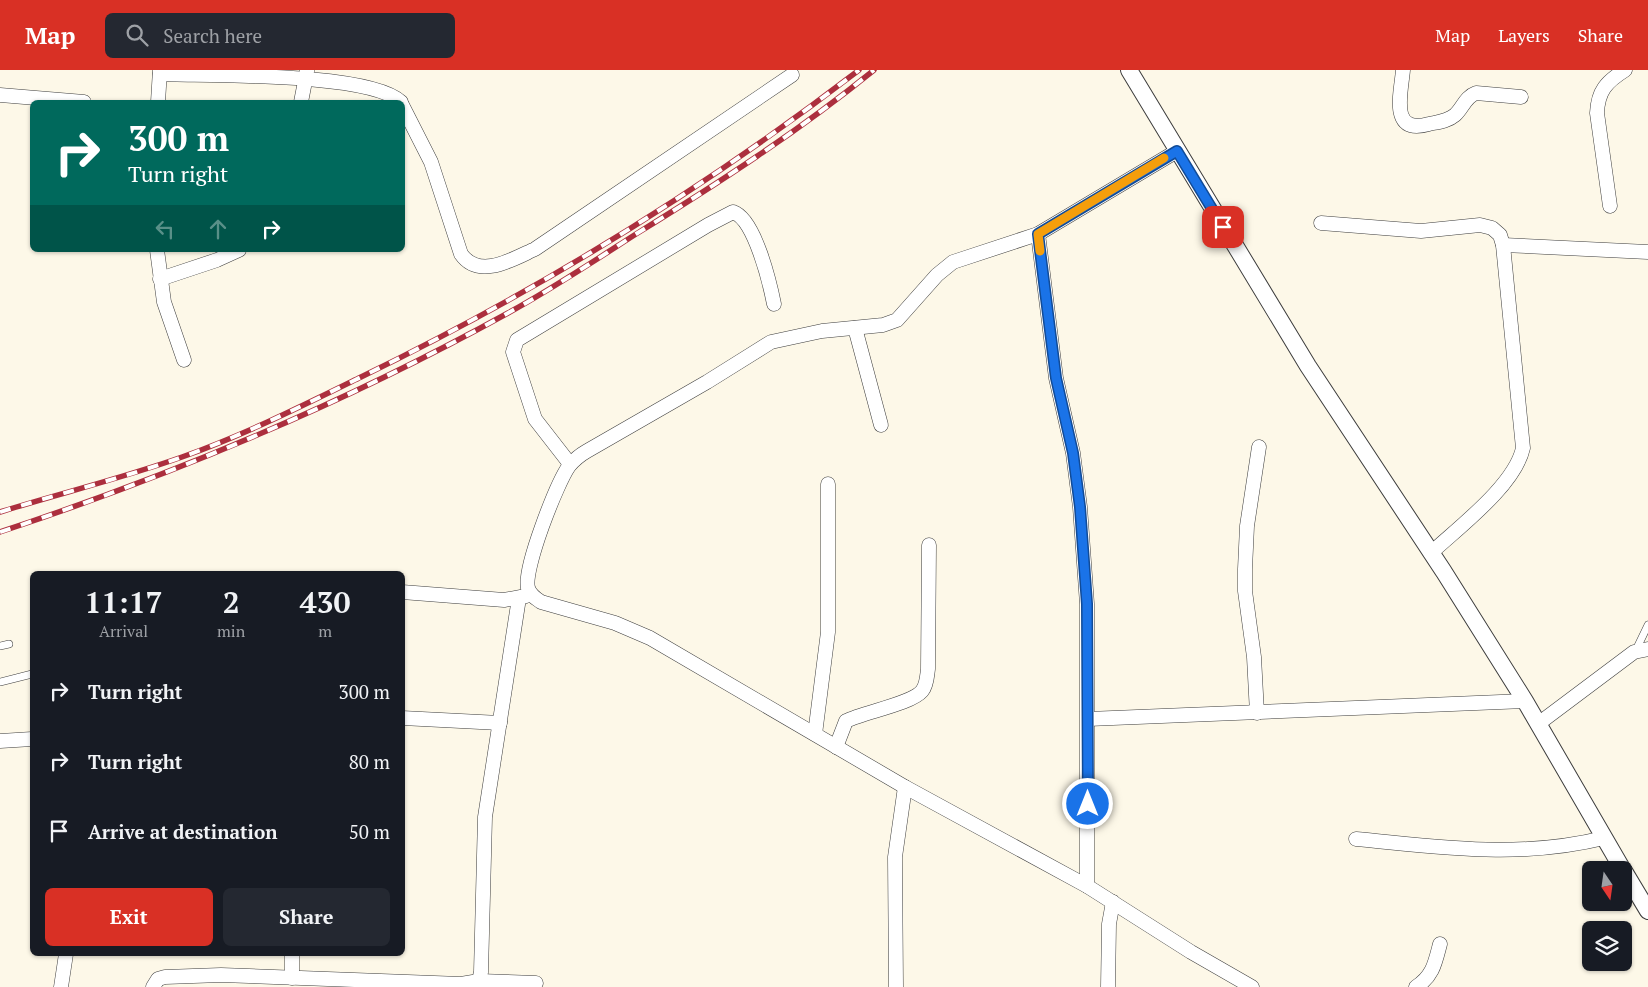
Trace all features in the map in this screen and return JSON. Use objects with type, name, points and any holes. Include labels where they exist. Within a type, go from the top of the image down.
[{"type":"street","points":[[1129,70],[1308,366],[1431,553],[1525,701],[1618,861]]},
{"type":"street","points":[[1403,70],[1399,109],[1401,117],[1406,123],[1414,126],[1447,119],[1454,115],[1471,95],[1476,93],[1521,97]]},
{"type":"street","points":[[1610,206],[1597,113],[1598,100],[1602,89],[1609,80],[1624,70]]},
{"type":"street","points":[[158,100],[160,72],[306,75],[386,92],[397,100]]},
{"type":"street","points":[[301,100],[306,75]]},
{"type":"street","points":[[405,110],[431,162],[461,254],[467,262],[475,266],[492,267],[535,249],[792,75]]},
{"type":"street","points":[[0,95],[60,100]]},
{"type":"street","points":[[479,981],[482,963],[485,817],[500,723],[534,550],[570,464],[586,451],[700,386],[772,342],[822,331],[888,324],[897,320],[937,274],[953,262],[1038,234],[1177,151]]},
{"type":"street","points":[[570,464],[535,419],[513,352],[517,340],[708,225],[734,212],[739,214],[744,221],[762,254],[774,304]]},
{"type":"street","points":[[1321,223],[1421,231],[1480,225],[1492,228],[1500,235],[1504,245],[1522,453],[1515,470],[1504,484],[1431,553]]},
{"type":"street","points":[[1038,234],[1056,378],[1073,453],[1080,499],[1087,604],[1087,886]]},
{"type":"street","points":[[1504,245],[1648,252]]},
{"type":"street","points":[[157,252],[164,302],[184,360]]},
{"type":"street","points":[[160,279],[217,260],[234,252]]},
{"type":"street","points":[[855,328],[881,425]]},
{"type":"street","points":[[1257,713],[1254,657],[1245,591],[1245,569],[1247,526],[1259,447]]},
{"type":"street","points":[[815,734],[828,632],[828,484]]},
{"type":"street","points":[[836,747],[846,720],[909,699],[921,692],[926,685],[928,669],[929,545]]},
{"type":"street","points":[[405,592],[504,600],[525,597],[614,623],[650,638],[905,787],[1087,886],[1191,952],[1252,987]]},
{"type":"street","points":[[1538,724],[1641,651]]},
{"type":"street","points":[[1088,719],[1525,701]]},
{"type":"street","points":[[405,718],[500,723]]},
{"type":"street","points":[[0,740],[30,739]]},
{"type":"street","points":[[896,987],[895,857],[905,787]]},
{"type":"street","points":[[1356,839],[1512,852],[1568,846],[1604,838]]},
{"type":"street","points":[[1632,884],[1648,911]]},
{"type":"street","points":[[1108,987],[1109,924],[1113,902]]},
{"type":"street","points":[[1416,987],[1428,979],[1433,970],[1440,944]]},
{"type":"street","points":[[61,987],[66,956]]},
{"type":"street","points":[[292,956],[292,978]]},
{"type":"street","points":[[153,987],[158,980],[172,976],[461,984],[479,981],[536,982]]},
{"type":"lane","points":[[1641,651],[1648,625]]},
{"type":"lane","points":[[0,646],[9,644]]},
{"type":"lane","points":[[0,682],[30,674]]},
{"type":"railway","points":[[0,512],[137,472],[205,448],[295,409],[426,344],[491,310],[618,236],[740,156],[859,70]]},
{"type":"railway","points":[[0,532],[131,486],[195,461],[323,406],[447,346],[573,275],[697,196],[787,136],[874,70]]},
{"type":"slow traffic","points":[[1040,251],[1038,234],[1164,158]]},
{"type":"route","points":[[1088,804],[1087,604],[1078,481],[1056,378],[1038,234],[1177,151],[1223,227]]}]
